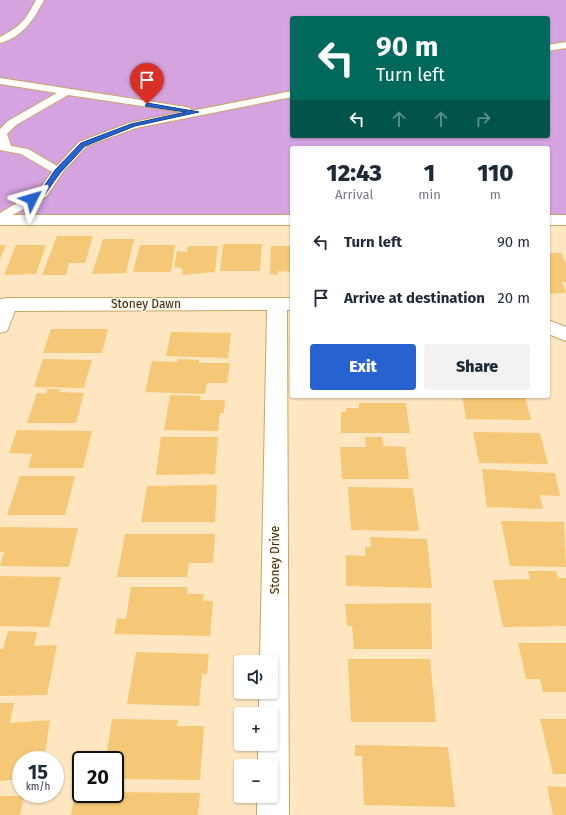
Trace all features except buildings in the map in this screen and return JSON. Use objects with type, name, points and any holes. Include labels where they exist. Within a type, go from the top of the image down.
[{"type":"street","points":[[0,219],[290,220]]},
{"type":"street","points":[[550,220],[566,220]]},
{"type":"street","points":[[0,326],[4,304]]},
{"type":"street","name":"Stoney Dawn","points":[[4,304],[284,304]]},
{"type":"street","name":"Stoney Drive","points":[[273,815],[284,304]]},
{"type":"street","points":[[550,328],[566,334]]},
{"type":"lane","points":[[0,40],[22,28],[31,17],[40,0]]},
{"type":"lane","points":[[550,48],[566,45]]},
{"type":"lane","points":[[0,82],[196,112]]},
{"type":"lane","points":[[58,171],[24,151],[3,147],[2,133],[12,123],[65,92]]},
{"type":"lane","points":[[0,219],[43,193],[58,171],[83,144],[133,125],[290,94]]},
{"type":"shaded area","points":[[0,0],[566,0],[566,216],[550,216],[550,146],[290,146],[290,215],[0,215]]},
{"type":"route","points":[[32,199],[43,193],[58,171],[83,144],[133,125],[196,112],[147,104]]}]
